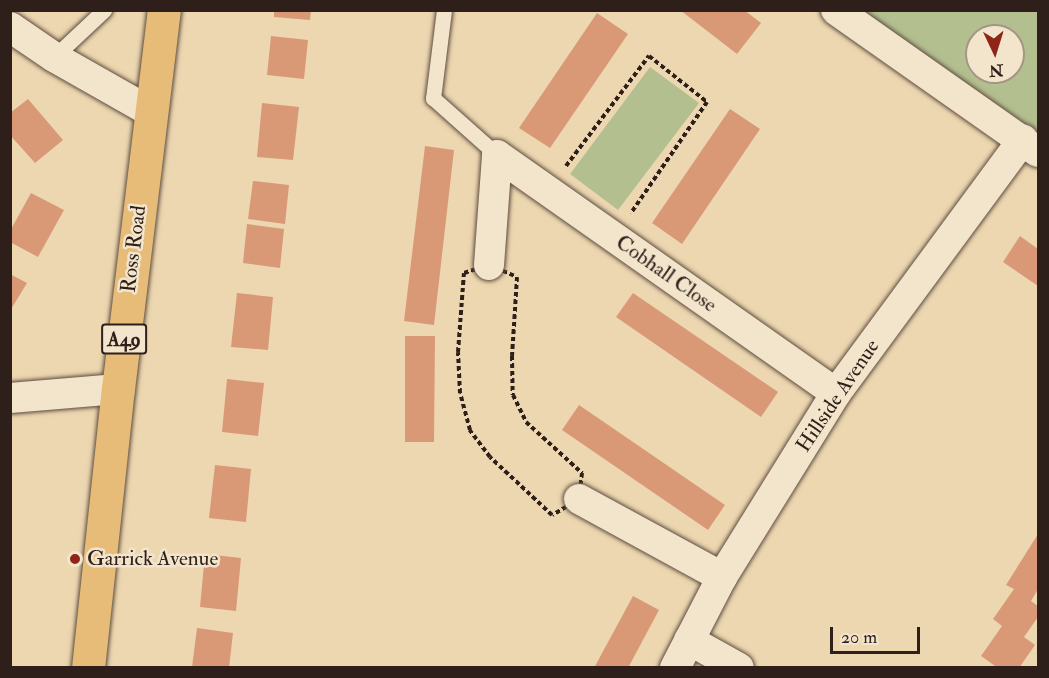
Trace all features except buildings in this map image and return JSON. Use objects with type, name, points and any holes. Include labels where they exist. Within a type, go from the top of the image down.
[{"type":"highway","name":"Ross Road","points":[[88,668],[118,389],[164,10]]},
{"type":"street","points":[[836,10],[1031,146]]},
{"type":"street","points":[[10,27],[54,57],[151,112]]},
{"type":"street","name":"Hillside Avenue","points":[[675,668],[722,577],[836,393],[1031,146]]},
{"type":"street","points":[[489,265],[497,155]]},
{"type":"street","name":"Cobhall Close","points":[[497,155],[836,393]]},
{"type":"street","points":[[10,398],[118,389]]},
{"type":"street","points":[[579,499],[722,577]]},
{"type":"street","points":[[689,640],[739,668]]},
{"type":"lane","points":[[54,57],[104,10]]},
{"type":"lane","points":[[444,10],[433,98],[497,155]]},
{"type":"path","points":[[548,191],[649,56],[707,102],[614,238]]},
{"type":"path","points":[[489,265],[517,278],[512,356],[513,395],[526,422],[582,473],[579,499],[552,515],[490,458],[470,430],[460,393],[458,352],[464,273],[489,265]]},
{"type":"green space","points":[[864,11],[1038,11],[1038,133],[968,84],[1025,84],[1025,24],[965,24],[965,82]]},
{"type":"green space","points":[[650,67],[699,103],[618,210],[570,174]]},
{"type":"place","name":"Garrick Avenue","points":[[75,559]]}]
